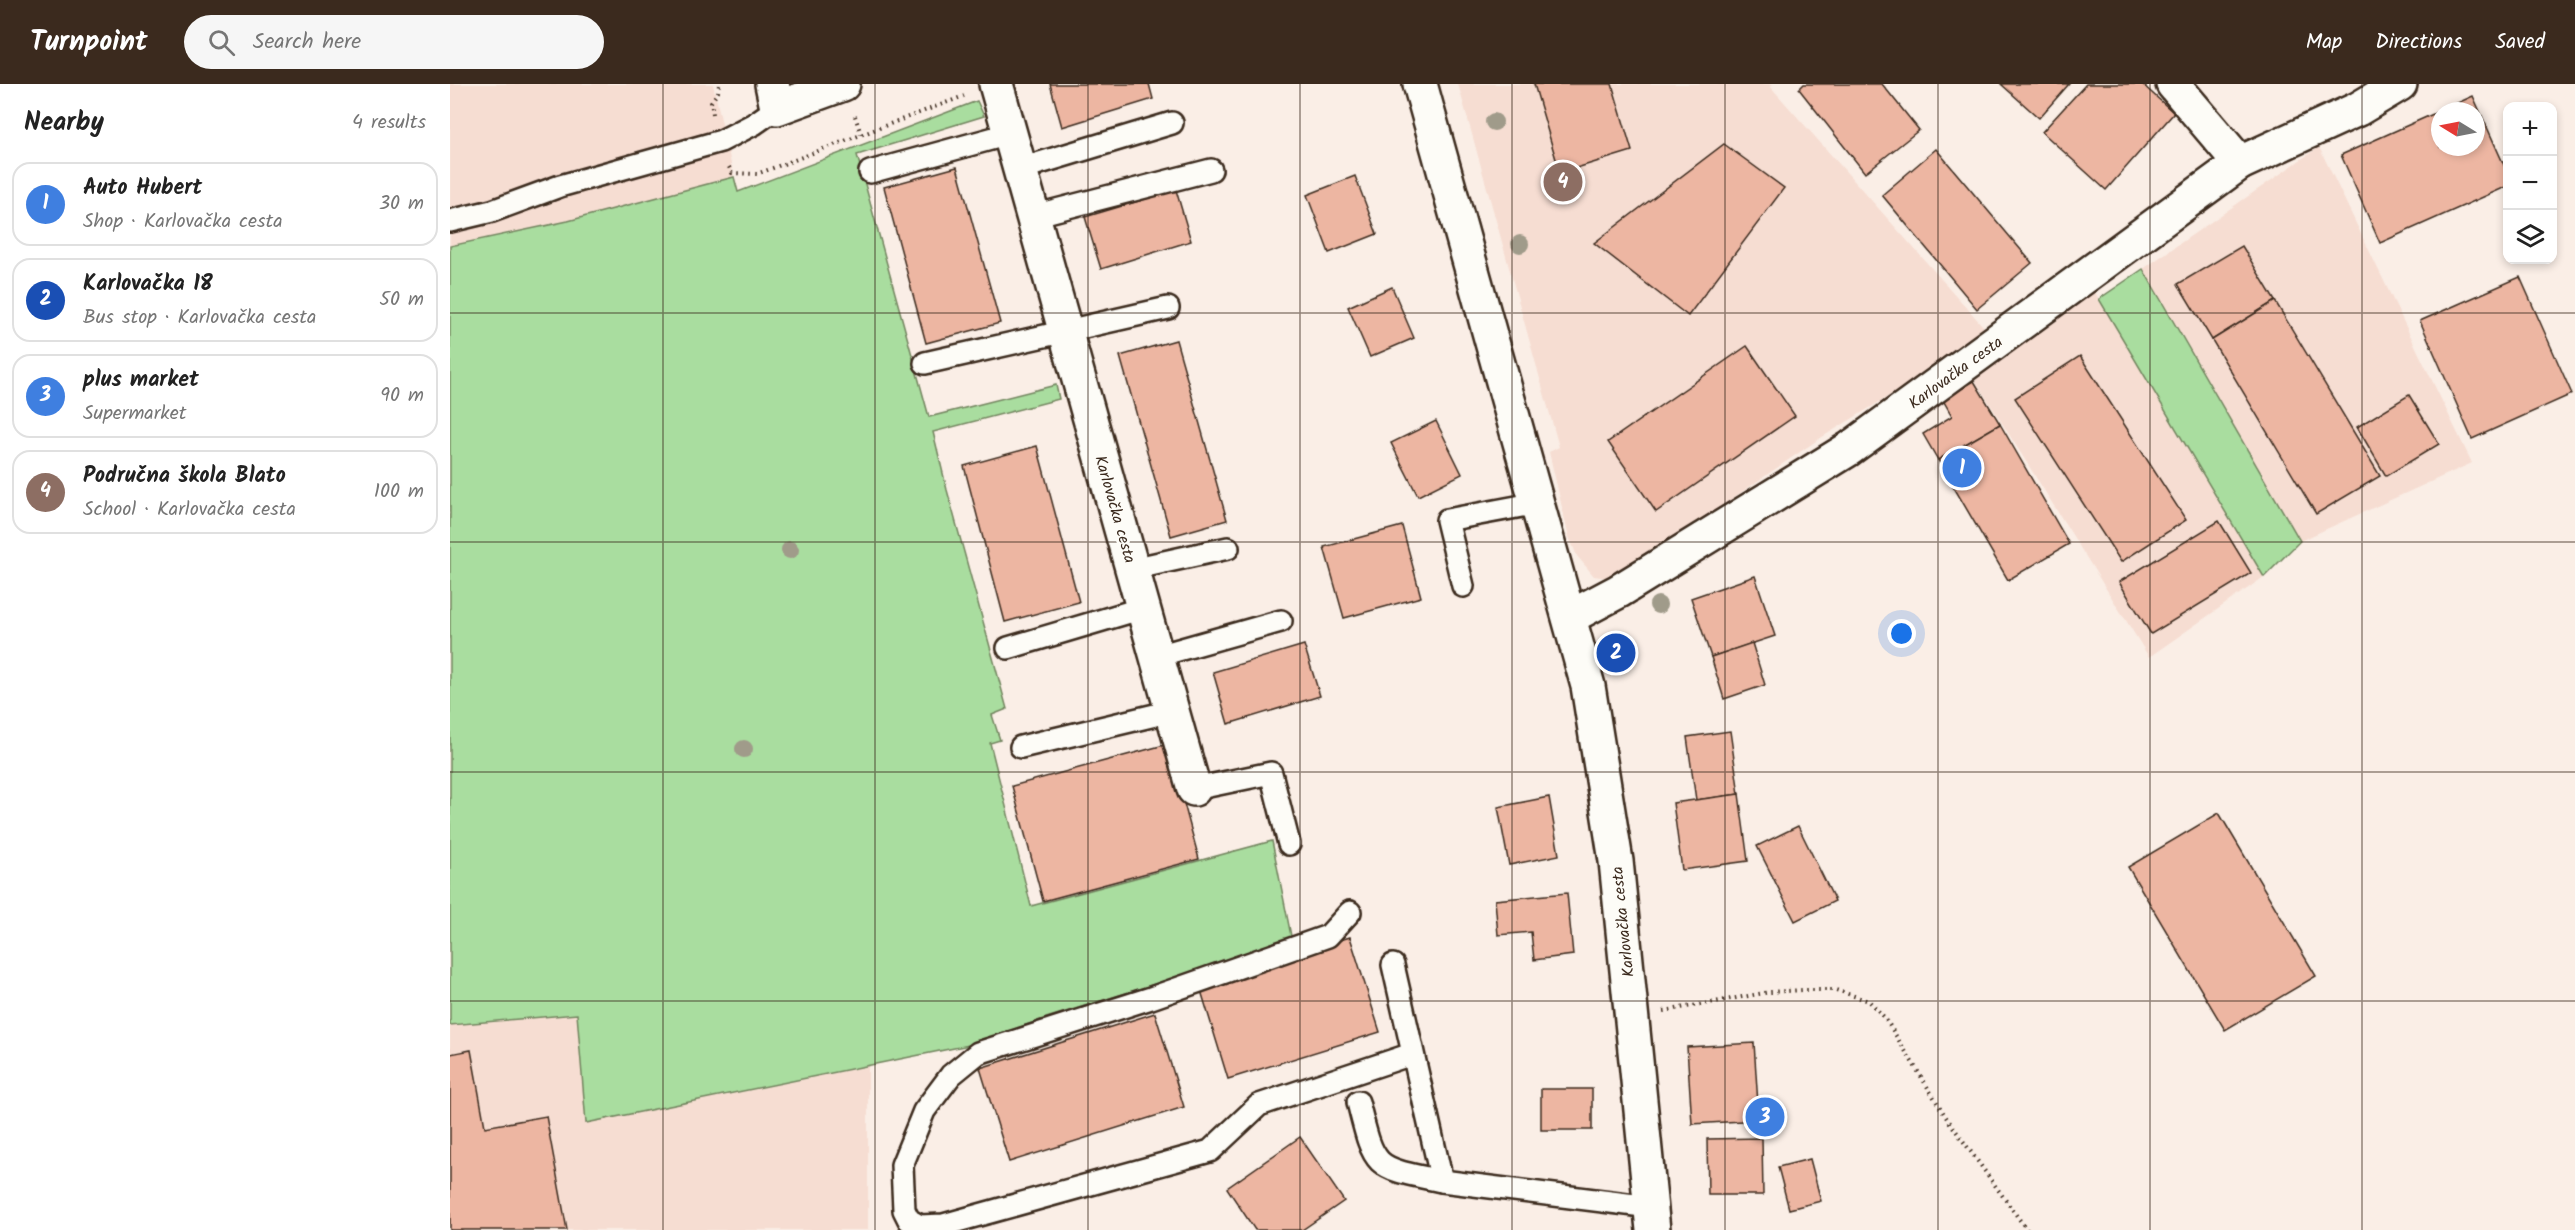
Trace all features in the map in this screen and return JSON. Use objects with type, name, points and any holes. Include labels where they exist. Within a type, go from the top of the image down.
[{"type":"street","name":"Karlovačka cesta","points":[[1420,84],[1588,686],[1616,861],[1652,1219]]},
{"type":"street","points":[[2173,84],[2240,163]]},
{"type":"street","name":"Karlovačka cesta","points":[[1570,617],[1619,591],[1849,449],[2240,163],[2358,109],[2400,84]]},
{"type":"street","name":"Karlovačka cesta","points":[[984,88],[1009,134],[1020,170],[1194,789]]},
{"type":"street","points":[[774,96],[847,95]]},
{"type":"lane","points":[[450,221],[492,211],[561,186],[721,141],[754,124],[774,96]]},
{"type":"lane","points":[[1020,170],[1172,123]]},
{"type":"lane","points":[[870,172],[1009,134]]},
{"type":"lane","points":[[1033,216],[1211,170]]},
{"type":"lane","points":[[924,363],[1168,308]]},
{"type":"lane","points":[[1462,586],[1447,520],[1538,503]]},
{"type":"lane","points":[[1132,569],[1228,548]]},
{"type":"lane","points":[[1008,648],[1143,608]]},
{"type":"lane","points":[[1157,656],[1281,621]]},
{"type":"lane","points":[[1021,747],[1172,711]]},
{"type":"lane","name":"Karlovačka cesta","points":[[1194,789],[1271,773],[1289,844]]},
{"type":"lane","points":[[1350,912],[1328,936],[1151,998],[978,1053],[951,1075],[924,1111],[902,1165],[904,1209],[909,1220],[920,1226],[943,1225],[1210,1151],[1259,1105],[1412,1054]]},
{"type":"lane","points":[[1393,965],[1442,1181]]},
{"type":"lane","points":[[1358,1102],[1370,1149],[1381,1164],[1399,1172],[1652,1219]]},
{"type":"path","points":[[712,109],[711,102],[718,92],[719,84]]},
{"type":"path","points":[[728,166],[732,173],[757,174],[984,88]]},
{"type":"path","points":[[847,95],[861,135]]},
{"type":"path","points":[[1658,1012],[1770,992],[1803,990],[1836,990],[1869,1001],[1885,1018],[1946,1117],[2027,1230]]},
{"type":"shaded area","points":[[450,84],[713,84],[734,177],[568,221],[450,246]]},
{"type":"shaded area","points":[[1458,84],[1773,84],[1770,86],[1990,334],[1819,439],[1617,577],[1594,576],[1577,556],[1569,537],[1549,452],[1559,447]]},
{"type":"shaded area","points":[[2319,147],[2472,463],[2300,541],[2143,269]]},
{"type":"shaded area","points":[[2093,289],[2264,577],[2149,657],[1971,374]]},
{"type":"shaded area","points":[[577,1014],[587,1123],[868,1066],[868,1230],[450,1230],[450,1025]]},
{"type":"green space","points":[[977,101],[984,116],[857,155],[929,417],[1056,385],[1059,399],[933,432],[1007,709],[992,715],[1000,740],[990,743],[1031,906],[1272,841],[1292,941],[1043,1019],[969,1045],[586,1123],[577,1014],[450,1025],[450,246],[568,221],[734,177],[738,192]]},
{"type":"green space","points":[[2143,269],[2300,541],[2264,577],[2099,299]]},
{"type":"building","points":[[1050,84],[1149,84],[1153,99],[1062,127]]},
{"type":"building","points":[[1534,84],[1612,84],[1632,151],[1560,173]]},
{"type":"building","points":[[1804,84],[1882,84],[1919,130],[1865,173],[1799,89]]},
{"type":"building","points":[[2001,84],[2069,84],[2039,118]]},
{"type":"building","points":[[2086,84],[2142,84],[2174,113],[2106,190],[2042,132]]},
{"type":"building","points":[[2473,96],[2476,102],[2460,102]]},
{"type":"building","points":[[2431,115],[2431,156],[2485,156],[2485,123],[2503,163],[2503,188],[2380,243],[2341,155]]},
{"type":"building","points":[[1724,144],[1784,188],[1688,316],[1594,243]]},
{"type":"building","points":[[1936,149],[2032,263],[1977,309],[1882,195]]},
{"type":"building","points":[[957,167],[1000,323],[926,343],[884,187]]},
{"type":"building","points":[[1355,176],[1377,234],[1329,253],[1307,195]]},
{"type":"building","points":[[1176,190],[1191,241],[1101,269],[1085,217]]},
{"type":"building","points":[[2242,246],[2275,301],[2212,340],[2178,284]]},
{"type":"building","points":[[2520,277],[2572,394],[2472,439],[2420,321]]},
{"type":"building","points":[[1392,287],[1414,338],[1370,357],[1348,307]]},
{"type":"building","points":[[2275,301],[2380,476],[2316,514],[2212,340]]},
{"type":"building","points":[[1176,340],[1227,520],[1171,536],[1120,356]]},
{"type":"building","points":[[1747,346],[1795,416],[1656,512],[1608,442]]},
{"type":"building","points":[[2080,356],[2186,520],[2121,562],[2015,398]]},
{"type":"building","points":[[1974,381],[2000,424],[1938,460],[1923,434],[1952,416],[1943,400]]},
{"type":"building","points":[[2409,395],[2439,444],[2386,476],[2357,427]]},
{"type":"building","points":[[1436,421],[1462,474],[1418,496],[1391,443]]},
{"type":"building","points":[[2000,424],[2069,544],[2008,580],[1938,460]]},
{"type":"building","points":[[1037,446],[1079,602],[1005,622],[964,466]]},
{"type":"building","points":[[2219,521],[2251,573],[2151,634],[2119,582]]},
{"type":"building","points":[[1402,526],[1421,597],[1344,618],[1324,547]]},
{"type":"building","points":[[1755,576],[1775,636],[1711,657],[1691,598]]},
{"type":"building","points":[[1752,643],[1765,685],[1724,699],[1711,657]]},
{"type":"building","points":[[1304,645],[1320,696],[1228,724],[1213,672]]},
{"type":"building","points":[[1730,731],[1739,794],[1696,800],[1687,737]]},
{"type":"building","points":[[1168,744],[1199,859],[1043,901],[1012,786]]},
{"type":"building","points":[[1739,794],[1748,861],[1682,870],[1673,803]]},
{"type":"building","points":[[1549,797],[1559,855],[1509,865],[1498,807]]},
{"type":"building","points":[[2219,813],[2316,976],[2225,1030],[2128,867]]},
{"type":"building","points":[[1798,826],[1835,901],[1795,921],[1757,846]]},
{"type":"building","points":[[1567,893],[1573,955],[1534,960],[1531,932],[1498,935],[1495,900]]},
{"type":"building","points":[[1350,937],[1380,1032],[1228,1079],[1199,984]]},
{"type":"building","points":[[1155,1013],[1184,1107],[1009,1162],[980,1068]]},
{"type":"building","points":[[1754,1043],[1759,1120],[1692,1124],[1687,1047]]},
{"type":"building","points":[[471,1050],[485,1127],[546,1116],[567,1230],[450,1230],[450,1054]]},
{"type":"building","points":[[1541,1089],[1592,1089],[1592,1130],[1541,1130]]},
{"type":"building","points":[[1300,1137],[1344,1201],[1302,1230],[1255,1230],[1227,1188]]},
{"type":"building","points":[[1762,1138],[1763,1195],[1708,1195],[1707,1139]]},
{"type":"building","points":[[1810,1159],[1821,1201],[1789,1209],[1778,1167]]},
{"type":"place","name":"Područna škola Blato","points":[[1563,182]]},
{"type":"place","name":"Auto Hubert","points":[[1962,468]]},
{"type":"place","name":"Karlovačka 18","points":[[1616,653]]},
{"type":"place","name":"plus market","points":[[1765,1117]]}]
